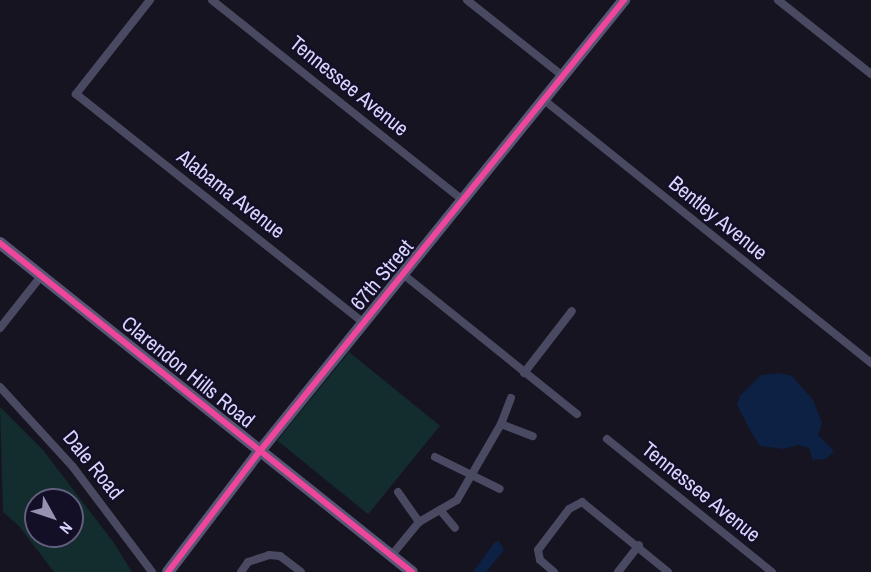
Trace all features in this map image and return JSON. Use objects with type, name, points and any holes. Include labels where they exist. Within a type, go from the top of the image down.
[{"type":"street","name":"Alabama Avenue","points":[[150,0],[76,93],[364,323]]},
{"type":"street","name":"Tennessee Avenue","points":[[212,0],[464,201]]},
{"type":"street","points":[[467,0],[563,76]]},
{"type":"street","name":"67th Street","points":[[168,572],[260,451],[624,0]]},
{"type":"street","points":[[778,0],[871,74]]},
{"type":"street","name":"Bentley Avenue","points":[[544,100],[871,363]]},
{"type":"street","name":"Clarendon Hills Road","points":[[0,243],[412,572]]},
{"type":"street","points":[[404,275],[577,414]]},
{"type":"street","points":[[0,328],[41,276]]},
{"type":"street","points":[[524,373],[572,311]]},
{"type":"street","name":"Dale Road","points":[[0,387],[74,467],[152,572]]},
{"type":"street","points":[[391,556],[419,522],[457,500],[501,424],[511,398]]},
{"type":"street","points":[[501,424],[533,436]]},
{"type":"street","name":"Tennessee Avenue","points":[[607,439],[772,572]]},
{"type":"street","points":[[435,457],[471,477],[500,489]]},
{"type":"street","points":[[398,492],[419,522]]},
{"type":"street","points":[[554,572],[540,560],[538,550],[578,502],[586,503],[639,545],[668,572]]},
{"type":"street","points":[[440,510],[455,528]]},
{"type":"street","points":[[618,572],[639,545]]},
{"type":"street","points":[[241,572],[248,562],[269,555],[280,556],[301,572]]},
{"type":"green space","points":[[349,352],[440,426],[368,514],[277,441]]},
{"type":"green space","points":[[0,407],[43,450],[72,488],[24,488],[24,533],[3,512]]},
{"type":"green space","points":[[84,504],[114,543],[132,572],[54,572],[36,548],[84,548]]},
{"type":"water","points":[[778,373],[792,376],[813,400],[822,423],[818,435],[834,451],[826,459],[813,460],[809,448],[798,445],[784,449],[760,446],[751,432],[737,405],[740,396],[761,375]]},
{"type":"water","points":[[499,541],[504,550],[486,572],[473,572],[494,543]]},
{"type":"cycle path","points":[[168,572],[260,451],[624,0]]},
{"type":"cycle path","points":[[0,243],[412,572]]}]
